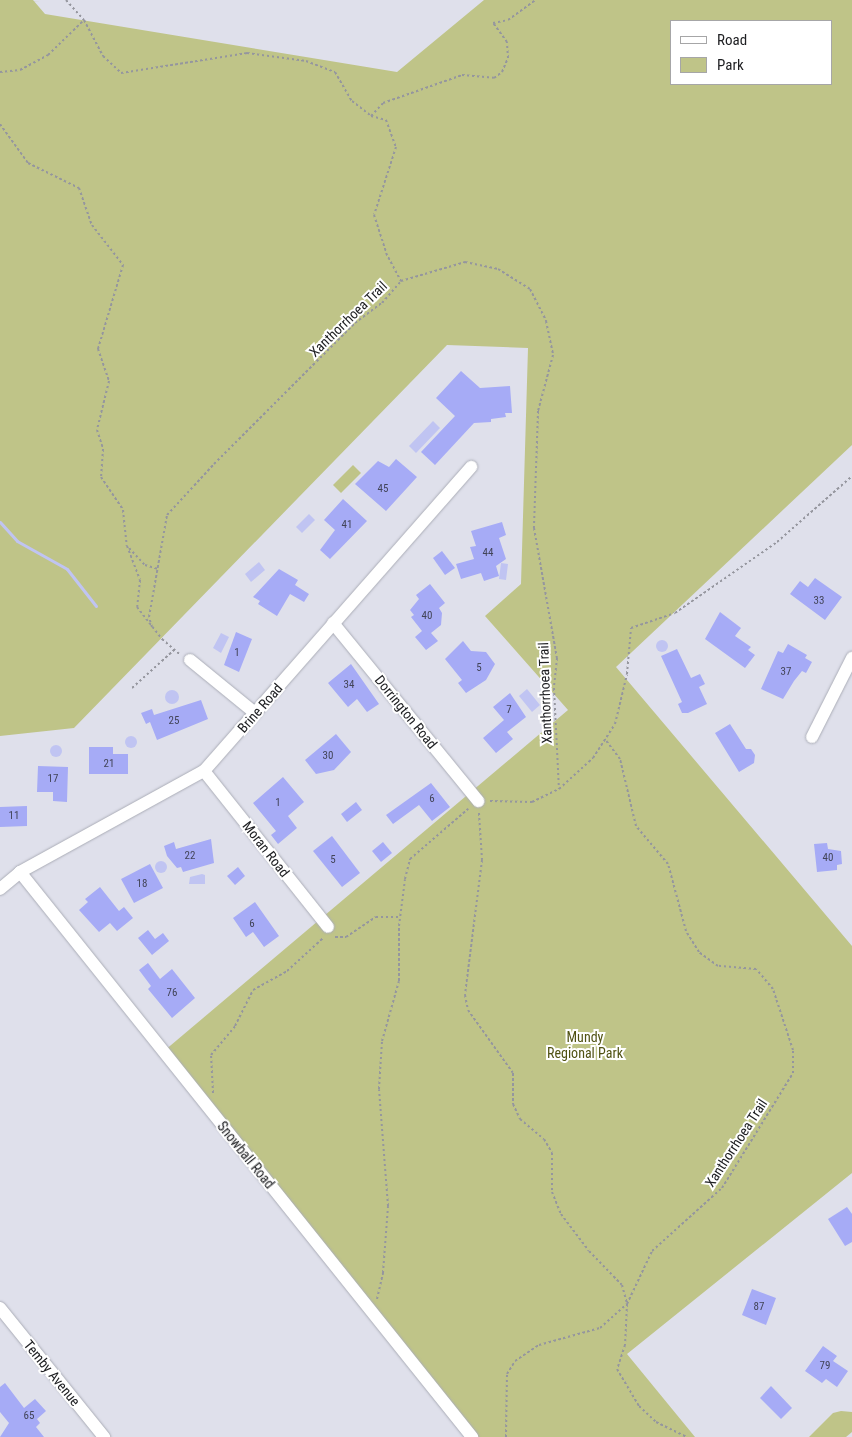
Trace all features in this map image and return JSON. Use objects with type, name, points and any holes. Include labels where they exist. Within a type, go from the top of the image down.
[{"type":"street","name":"Brine Road","points":[[0,889],[20,872],[204,771],[471,467]]},
{"type":"street","name":"Dorrington Road","points":[[334,623],[478,801]]},
{"type":"street","points":[[812,737],[852,658]]},
{"type":"street","points":[[190,660],[255,713]]},
{"type":"street","name":"Moran Road","points":[[204,771],[328,927]]},
{"type":"street","name":"Snowball Road","points":[[20,872],[472,1437]]},
{"type":"street","name":"Temby Avenue","points":[[0,1308],[104,1437]]},
{"type":"path","points":[[66,0],[84,20],[103,56],[121,73],[247,53],[292,59],[334,72],[352,101],[372,116],[386,120],[396,147],[374,215],[386,253],[401,281]]},
{"type":"path","points":[[372,116],[383,103],[462,75],[494,78],[502,72],[508,58],[507,42],[493,23],[508,20],[536,0]]},
{"type":"path","points":[[0,72],[20,70],[48,55],[84,20]]},
{"type":"path","points":[[0,124],[28,162],[79,188],[92,226],[123,264],[98,349],[109,381],[96,430],[103,448],[101,477],[123,510],[127,546],[140,580],[138,607],[152,628],[174,650],[190,660]]},
{"type":"path","name":"Xanthorrhoea Trail","points":[[152,628],[149,617],[167,515],[179,500],[355,323],[382,303],[401,281],[465,262],[498,269],[530,289],[546,321],[553,355],[538,411],[534,528],[556,658],[554,688],[559,789]]},
{"type":"path","points":[[368,1306],[378,1298],[383,1273],[388,1206],[379,1089],[382,1041],[399,980],[400,917],[410,859],[478,801],[532,802],[559,789],[593,758],[615,724],[627,674],[631,628],[675,613],[777,542],[852,476]]},
{"type":"path","points":[[127,546],[145,565],[158,568]]},
{"type":"path","points":[[132,688],[174,650]]},
{"type":"path","name":"Xanthorrhoea Trail","points":[[605,739],[620,759],[636,826],[668,864],[686,932],[699,952],[709,961],[727,968],[756,969],[766,978],[780,1005],[793,1050],[793,1073],[722,1188],[706,1205],[652,1250],[627,1304]]},
{"type":"path","points":[[478,801],[482,860],[464,995],[468,1010],[513,1073],[513,1104],[520,1120],[544,1139],[552,1153],[552,1192],[561,1214],[584,1244],[622,1285],[627,1304],[625,1345],[617,1369],[640,1406],[656,1422],[687,1437]]},
{"type":"path","points":[[328,927],[334,936],[346,938],[376,917],[400,917]]},
{"type":"path","points":[[215,1101],[211,1055],[235,1026],[253,990],[287,971],[325,937],[328,927]]},
{"type":"path","points":[[506,1437],[507,1374],[515,1361],[539,1345],[600,1328],[627,1304]]},
{"type":"green space","name":"Mundy Regional Park","points":[[0,0],[33,0],[45,14],[397,72],[484,0],[852,0],[852,445],[616,667],[852,946],[852,1173],[627,1354],[695,1437],[472,1437],[164,1051],[568,710],[485,616],[521,584],[528,348],[447,345],[74,728],[0,736]]},
{"type":"green space","points":[[353,465],[361,473],[341,493],[333,485]]},
{"type":"green space","points":[[841,1411],[852,1412],[852,1432],[846,1437],[809,1437],[833,1413]]},
{"type":"water","points":[[433,421],[440,428],[416,453],[409,446]]},
{"type":"water","points":[[309,514],[315,520],[302,533],[296,527]]},
{"type":"water","points":[[259,562],[265,570],[251,582],[245,574]]},
{"type":"water","points":[[501,563],[508,564],[506,580],[499,579]]},
{"type":"water","points":[[221,633],[229,637],[221,653],[213,648]]},
{"type":"water","points":[[662,640],[668,646],[662,652],[656,646]]},
{"type":"water","points":[[527,689],[540,705],[532,712],[519,696]]},
{"type":"water","points":[[169,690],[175,690],[179,697],[175,704],[169,704],[165,700],[165,694]]},
{"type":"water","points":[[133,736],[136,737],[136,747],[129,748],[126,747],[125,740],[126,737]]},
{"type":"water","points":[[56,745],[62,751],[56,757],[50,751]]},
{"type":"water","points":[[163,861],[166,862],[166,872],[159,873],[156,872],[155,865],[156,862]]},
{"type":"water","points":[[205,875],[205,884],[189,884],[190,877]]},
{"type":"building","points":[[461,371],[480,388],[510,386],[512,413],[505,413],[506,417],[491,419],[491,422],[474,423],[435,465],[421,452],[455,416],[436,398]]},
{"type":"building","points":[[396,459],[417,477],[386,511],[355,484],[378,461],[389,467]]},
{"type":"building","points":[[343,499],[367,521],[330,559],[320,550],[335,530],[324,520]]},
{"type":"building","points":[[502,522],[506,535],[499,538],[506,559],[496,566],[499,576],[484,581],[481,573],[461,579],[456,564],[474,559],[470,547],[476,546],[471,531]]},
{"type":"building","points":[[442,551],[455,568],[445,575],[433,558]]},
{"type":"building","points":[[279,569],[298,580],[295,585],[309,594],[304,602],[290,594],[277,616],[258,604],[260,601],[253,597]]},
{"type":"building","points":[[815,578],[842,597],[825,620],[790,594],[800,581],[808,587]]},
{"type":"building","points":[[430,584],[445,603],[439,608],[442,613],[441,625],[431,633],[438,641],[426,650],[415,637],[422,631],[411,617],[414,615],[410,610],[419,599],[416,595]]},
{"type":"building","points":[[720,612],[741,628],[735,636],[751,647],[748,650],[755,655],[745,668],[705,639]]},
{"type":"building","points":[[236,632],[252,639],[239,672],[224,665]]},
{"type":"building","points":[[463,641],[471,651],[486,652],[495,664],[486,680],[466,693],[458,683],[462,680],[445,659]]},
{"type":"building","points":[[788,644],[807,655],[805,658],[812,662],[806,673],[802,671],[794,681],[783,699],[761,689],[778,651],[783,653]]},
{"type":"building","points":[[677,649],[691,678],[700,674],[705,684],[699,687],[707,704],[688,713],[682,713],[678,704],[682,702],[661,656]]},
{"type":"building","points":[[351,664],[379,704],[367,712],[357,699],[348,707],[328,683]]},
{"type":"building","points":[[510,693],[526,717],[507,732],[513,739],[496,753],[483,738],[504,720],[493,707]]},
{"type":"building","points":[[201,700],[208,719],[157,740],[150,722],[146,724],[141,713],[152,709],[154,715]]},
{"type":"building","points":[[730,724],[746,749],[751,749],[755,755],[754,763],[739,772],[715,733]]},
{"type":"building","points":[[336,734],[351,752],[334,770],[316,774],[305,760]]},
{"type":"building","points":[[89,747],[113,747],[113,754],[128,754],[128,774],[89,774]]},
{"type":"building","points":[[38,766],[68,767],[67,802],[53,801],[53,792],[37,792]]},
{"type":"building","points":[[283,777],[304,802],[288,816],[297,828],[278,844],[271,835],[276,831],[253,803]]},
{"type":"building","points":[[431,783],[450,807],[432,821],[419,805],[393,824],[386,815]]},
{"type":"building","points":[[356,802],[362,810],[347,822],[341,814]]},
{"type":"building","points":[[27,806],[27,826],[0,827],[0,807]]},
{"type":"building","points":[[332,836],[360,873],[342,887],[313,851]]},
{"type":"building","points":[[211,839],[214,863],[183,872],[181,867],[177,868],[167,856],[164,846],[174,842],[176,849]]},
{"type":"building","points":[[383,842],[392,853],[381,862],[372,851]]},
{"type":"building","points":[[827,843],[828,849],[841,851],[842,864],[837,865],[837,870],[817,872],[814,844]]},
{"type":"building","points":[[150,864],[163,888],[134,903],[121,879]]},
{"type":"building","points":[[238,867],[245,876],[235,885],[227,876]]},
{"type":"building","points":[[100,887],[119,911],[124,907],[133,918],[117,931],[110,923],[99,932],[79,910],[88,902],[85,899]]},
{"type":"building","points":[[255,902],[279,936],[264,947],[253,932],[246,937],[233,918]]},
{"type":"building","points":[[148,930],[155,939],[163,933],[169,941],[152,955],[138,938]]},
{"type":"building","points":[[148,963],[160,979],[172,969],[195,998],[172,1018],[148,989],[151,986],[139,970]]},
{"type":"building","points":[[847,1207],[852,1214],[852,1242],[845,1246],[828,1219]]},
{"type":"building","points":[[752,1289],[776,1298],[766,1325],[742,1315]]},
{"type":"building","points":[[823,1346],[837,1356],[833,1361],[848,1371],[837,1387],[826,1379],[822,1383],[805,1371]]},
{"type":"building","points":[[5,1383],[24,1408],[35,1399],[46,1411],[37,1419],[40,1423],[36,1427],[44,1437],[0,1437],[9,1423],[0,1412],[0,1387]]},
{"type":"building","points":[[771,1386],[792,1408],[781,1419],[760,1398]]},
{"type":"waterway","points":[[0,522],[17,541],[67,569],[96,606]]}]
